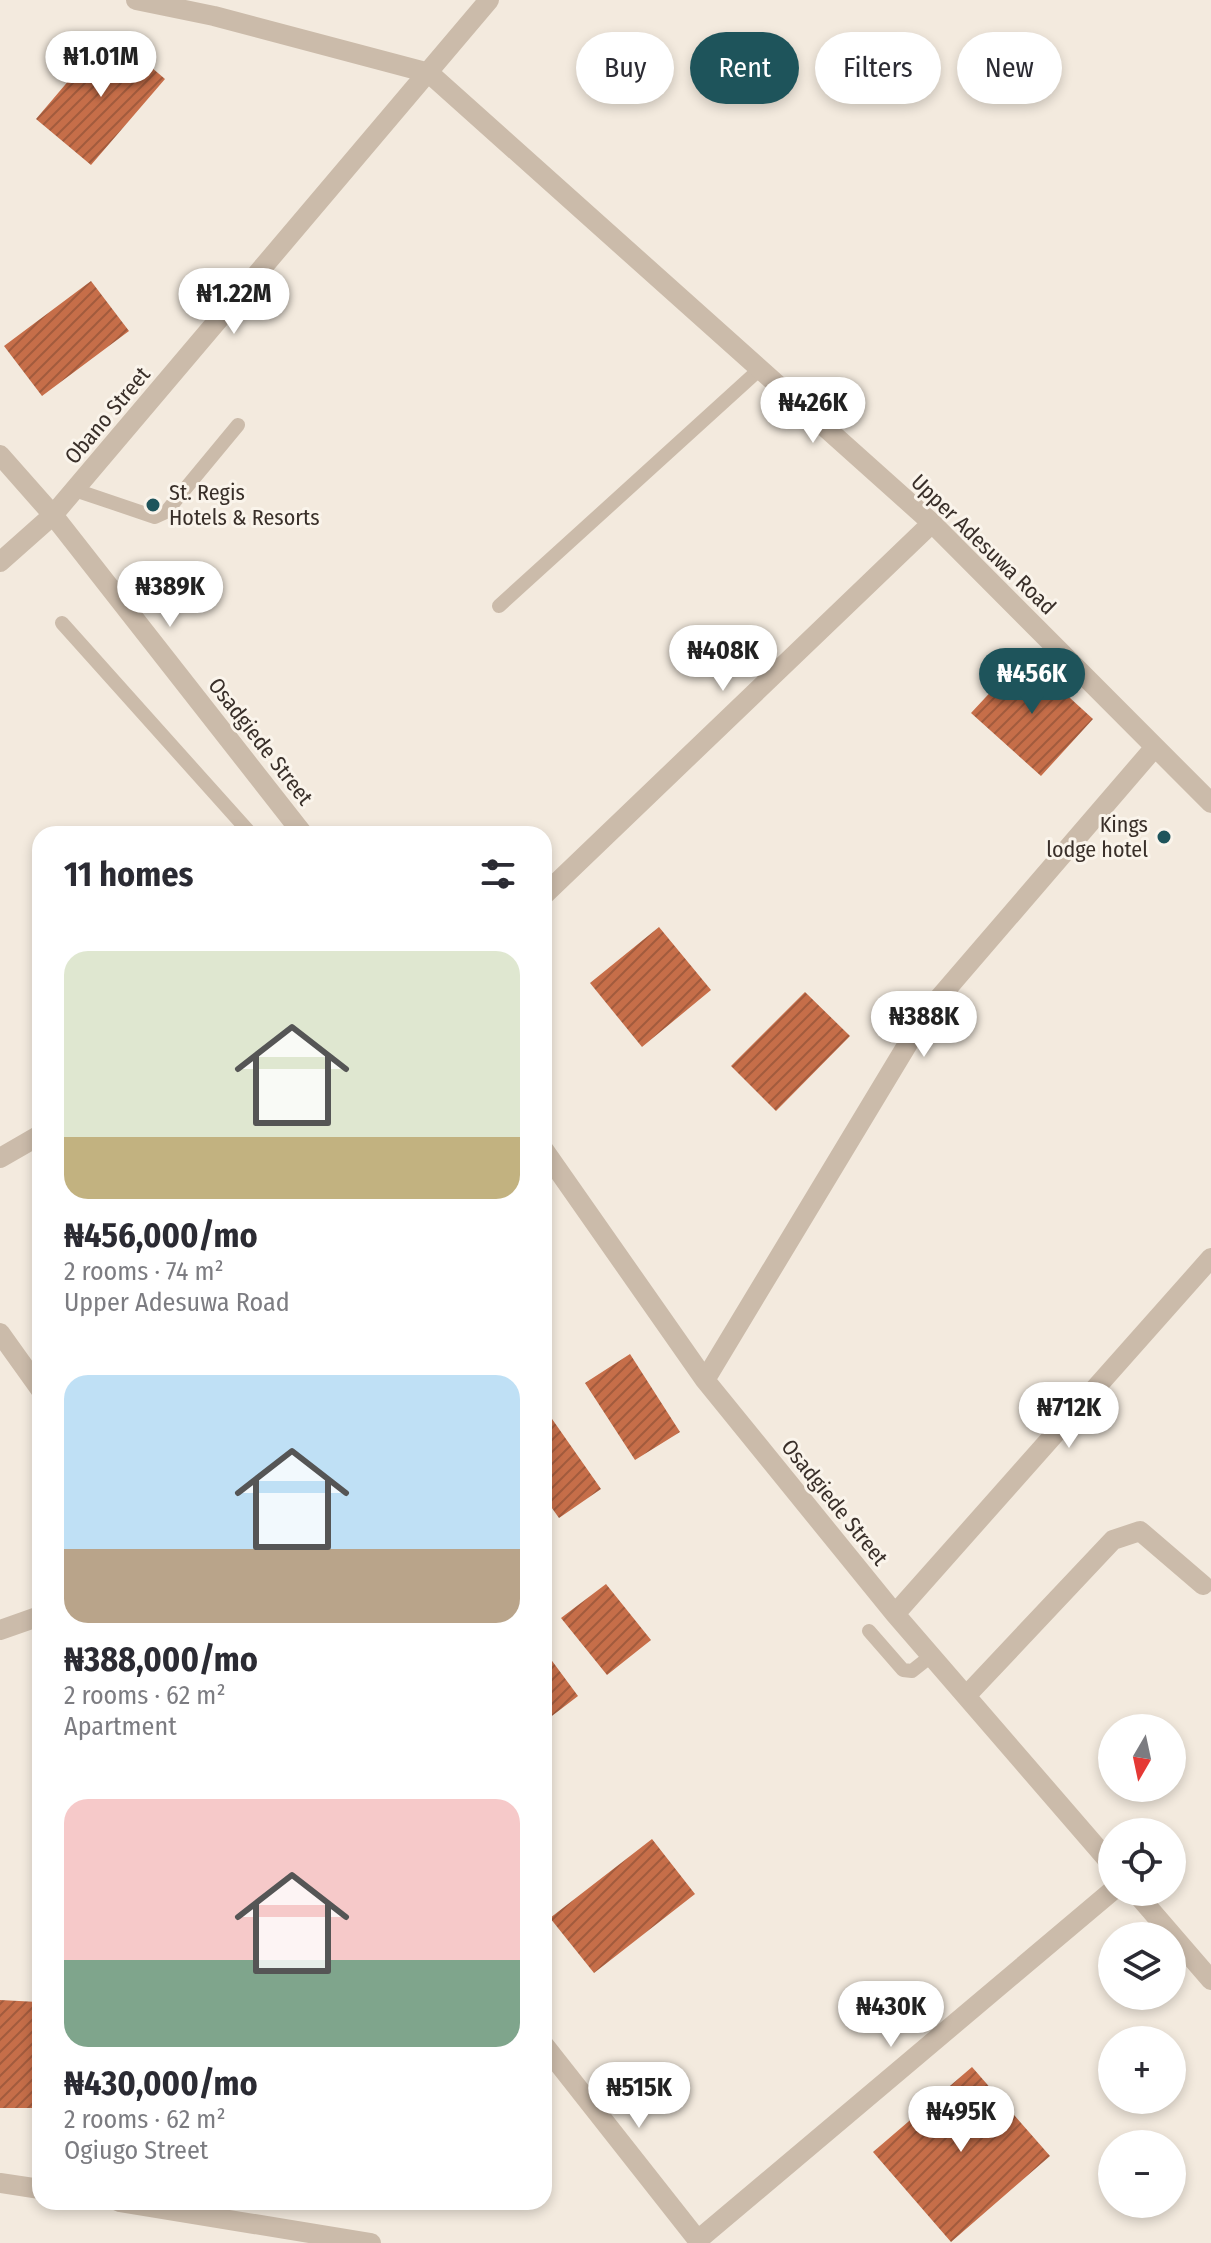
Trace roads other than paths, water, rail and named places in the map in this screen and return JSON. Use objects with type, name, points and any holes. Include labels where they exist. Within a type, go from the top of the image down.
[{"type":"street","points":[[136,0],[214,16],[429,73]]},
{"type":"street","name":"Obano Street","points":[[0,562],[53,515],[75,490],[489,0]]},
{"type":"street","name":"Upper Adesuwa Road","points":[[429,73],[932,523],[1211,803]]},
{"type":"street","name":"Osadgiede Street","points":[[0,455],[53,515],[297,826]]},
{"type":"street","points":[[552,887],[932,523]]},
{"type":"street","points":[[705,1380],[927,1012],[1155,747]]},
{"type":"street","points":[[0,1158],[32,1140]]},
{"type":"street","name":"Osadgiede Street","points":[[552,1161],[705,1380],[895,1614],[1098,1849]]},
{"type":"street","points":[[895,1614],[1211,1258]]},
{"type":"street","points":[[0,1333],[32,1378]]},
{"type":"street","points":[[966,1696],[1113,1540],[1140,1531],[1203,1585]]},
{"type":"street","points":[[0,1630],[32,1619]]},
{"type":"street","points":[[552,2055],[699,2242],[1098,1903]]},
{"type":"street","points":[[1147,1906],[1211,1980]]},
{"type":"street","points":[[0,2183],[32,2188]]},
{"type":"street","points":[[168,2210],[371,2243]]},
{"type":"lane","points":[[499,606],[760,369]]},
{"type":"lane","points":[[75,490],[155,517],[166,512],[238,425]]},
{"type":"lane","points":[[62,623],[244,826]]},
{"type":"lane","points":[[869,1631],[903,1670],[912,1671],[931,1656]]},
{"type":"place","name":"St. Regis Hotels & Resorts","points":[[153,505]]},
{"type":"place","name":"Kings lodge hotel","points":[[1164,837]]}]
